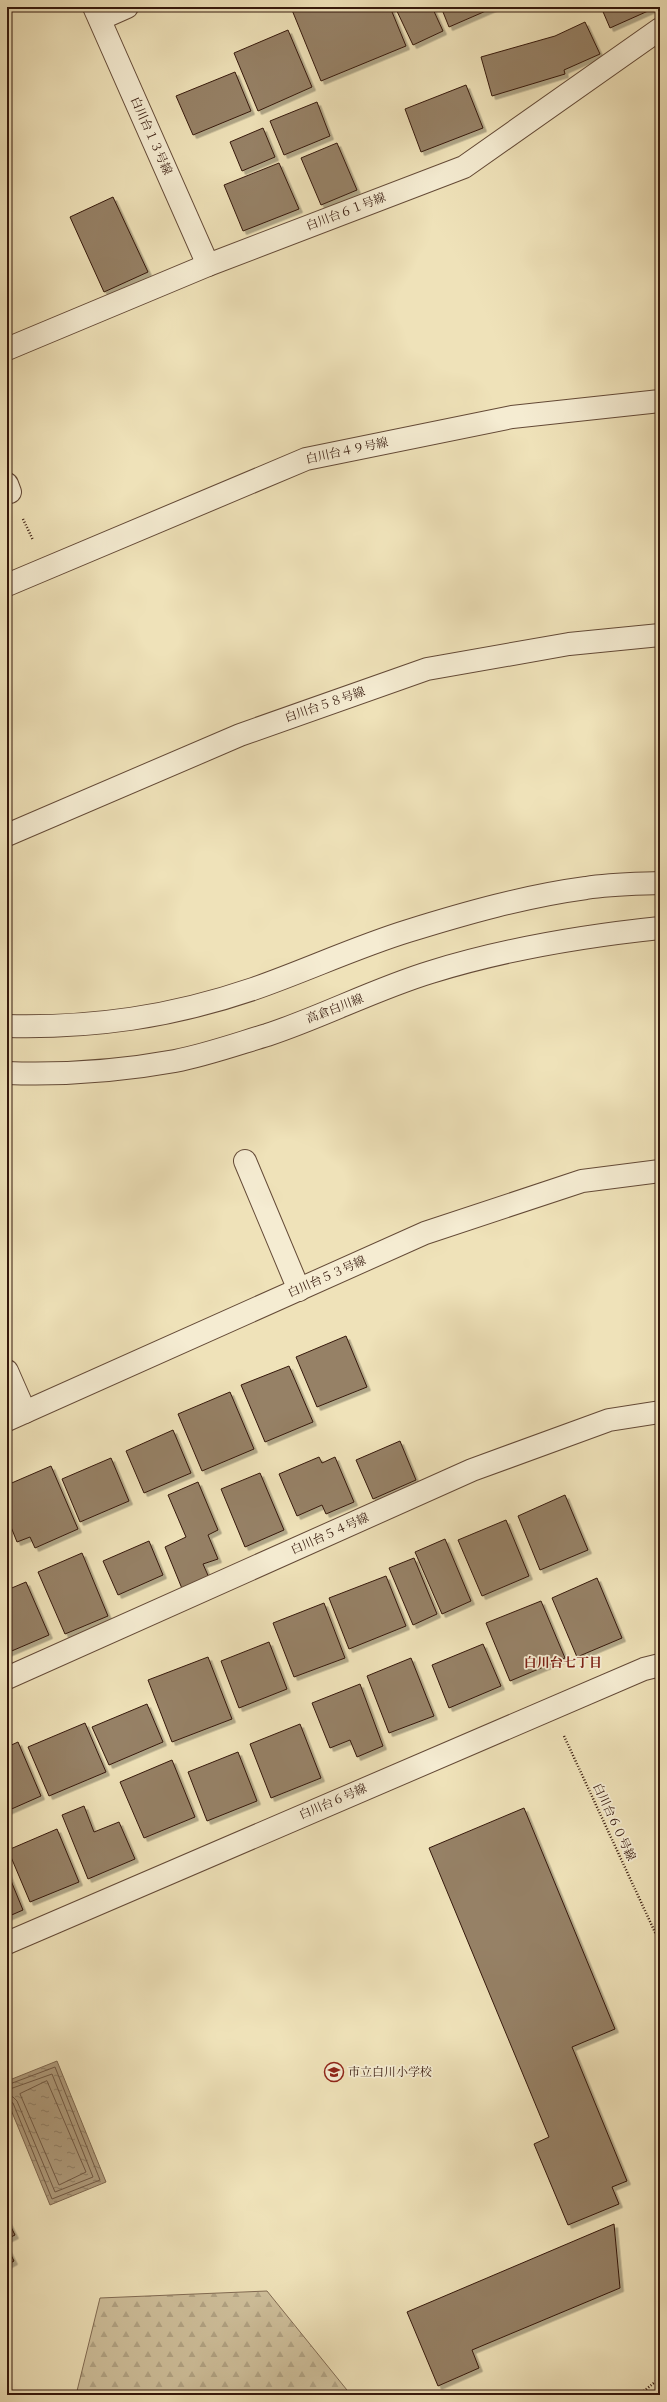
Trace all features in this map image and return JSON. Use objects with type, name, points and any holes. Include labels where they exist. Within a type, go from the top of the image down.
[{"type":"street","points":[[97,13],[127,7]]},
{"type":"street","name":"白川台１３号線","points":[[97,13],[208,265]]},
{"type":"street","name":"白川台６１号線","points":[[7,349],[208,265],[464,167],[660,29]]},
{"type":"street","name":"白川台４９号線","points":[[7,585],[306,459],[512,417],[660,401]]},
{"type":"street","name":"白川台５８号線","points":[[7,835],[240,735],[427,669],[569,644],[660,635]]},
{"type":"street","points":[[7,1026],[52,1027],[110,1023],[166,1015],[252,990],[406,932],[481,910],[586,888],[660,883]]},
{"type":"street","name":"高倉白川線","points":[[7,1073],[48,1074],[102,1071],[176,1061],[268,1034],[430,972],[501,953],[598,934],[660,928]]},
{"type":"street","points":[[245,1161],[299,1290]]},
{"type":"street","name":"白川台５３号線","points":[[16,1416],[424,1233],[582,1182],[660,1171]]},
{"type":"street","points":[[7,1371],[16,1416]]},
{"type":"street","name":"白川台５４号線","points":[[7,1678],[472,1470],[609,1420],[660,1412]]},
{"type":"street","name":"白川台６号線","points":[[7,1943],[552,1708],[644,1669],[660,1665]]},
{"type":"path","points":[[9,488],[46,569]]},
{"type":"path","name":"白川台６０号線","points":[[552,1708],[660,1943]]},
{"type":"path","points":[[638,2395],[660,2378]]},
{"type":"green space","points":[[267,2291],[351,2395],[76,2395],[100,2298]]},
{"type":"water","points":[[57,2061],[106,2182],[50,2205],[7,2100],[7,2081]]},
{"type":"building","points":[[300,7],[390,7],[406,46],[321,81],[292,10]]},
{"type":"building","points":[[395,7],[432,7],[443,31],[413,45]]},
{"type":"building","points":[[441,7],[495,7],[449,27]]},
{"type":"building","points":[[601,7],[657,7],[610,28]]},
{"type":"building","points":[[585,22],[600,54],[564,70],[565,74],[492,96],[481,57],[555,36]]},
{"type":"building","points":[[288,30],[312,87],[258,111],[234,53]]},
{"type":"building","points":[[235,72],[251,111],[193,135],[176,96]]},
{"type":"building","points":[[466,85],[483,128],[421,152],[405,109]]},
{"type":"building","points":[[317,102],[330,136],[284,155],[270,121]]},
{"type":"building","points":[[263,128],[275,157],[242,171],[230,142]]},
{"type":"building","points":[[337,143],[357,190],[321,205],[301,158]]},
{"type":"building","points":[[279,163],[299,209],[243,231],[224,185]]},
{"type":"building","points":[[113,197],[148,272],[104,292],[70,217]]},
{"type":"building","points":[[346,1336],[367,1387],[317,1407],[296,1357]]},
{"type":"building","points":[[289,1366],[313,1422],[265,1442],[241,1385]]},
{"type":"building","points":[[230,1392],[254,1449],[202,1471],[178,1414]]},
{"type":"building","points":[[173,1430],[191,1473],[144,1493],[126,1451]]},
{"type":"building","points":[[400,1441],[416,1480],[373,1499],[356,1460]]},
{"type":"building","points":[[319,1457],[322,1463],[335,1457],[354,1502],[326,1514],[322,1505],[297,1516],[279,1474]]},
{"type":"building","points":[[111,1458],[129,1501],[80,1522],[62,1479]]},
{"type":"building","points":[[51,1466],[78,1529],[35,1548],[30,1537],[17,1542],[7,1517],[7,1485]]},
{"type":"building","points":[[260,1473],[284,1530],[245,1547],[221,1489]]},
{"type":"building","points":[[198,1482],[218,1530],[208,1535],[218,1559],[203,1564],[210,1580],[183,1591],[165,1547],[186,1537],[168,1495]]},
{"type":"building","points":[[565,1495],[588,1550],[540,1570],[518,1516]]},
{"type":"building","points":[[506,1520],[529,1576],[482,1596],[458,1540]]},
{"type":"building","points":[[445,1539],[471,1601],[442,1614],[415,1552]]},
{"type":"building","points":[[149,1541],[163,1575],[118,1595],[103,1561]]},
{"type":"building","points":[[82,1553],[108,1616],[65,1634],[38,1572]]},
{"type":"building","points":[[414,1558],[437,1614],[413,1625],[389,1568]]},
{"type":"building","points":[[386,1576],[406,1626],[349,1649],[329,1598]]},
{"type":"building","points":[[597,1578],[622,1638],[577,1657],[552,1598]]},
{"type":"building","points":[[26,1582],[49,1635],[7,1653],[7,1590]]},
{"type":"building","points":[[541,1601],[565,1658],[510,1681],[486,1623]]},
{"type":"building","points":[[324,1603],[345,1658],[294,1677],[273,1623]]},
{"type":"building","points":[[269,1642],[287,1689],[239,1708],[221,1661]]},
{"type":"building","points":[[483,1644],[501,1686],[449,1708],[432,1665]]},
{"type":"building","points":[[208,1657],[232,1719],[172,1742],[148,1680]]},
{"type":"building","points":[[411,1658],[434,1716],[389,1733],[367,1676]]},
{"type":"building","points":[[360,1684],[383,1746],[357,1757],[350,1740],[330,1748],[312,1703]]},
{"type":"building","points":[[147,1704],[163,1742],[109,1765],[92,1727]]},
{"type":"building","points":[[85,1723],[106,1772],[49,1796],[28,1747]]},
{"type":"building","points":[[300,1724],[321,1778],[271,1798],[250,1744]]},
{"type":"building","points":[[18,1742],[41,1796],[7,1811],[7,1747]]},
{"type":"building","points":[[238,1752],[257,1801],[207,1821],[188,1772]]},
{"type":"building","points":[[172,1760],[195,1817],[144,1838],[120,1782]]},
{"type":"building","points":[[84,1806],[94,1832],[119,1822],[135,1859],[88,1879],[62,1815]]},
{"type":"building","points":[[524,1808],[615,2029],[572,2047],[627,2181],[612,2187],[619,2204],[568,2225],[534,2144],[549,2137],[429,1848]]},
{"type":"building","points":[[57,1829],[79,1882],[30,1902],[8,1850]]},
{"type":"building","points":[[7,1871],[23,1910],[7,1917]]},
{"type":"building","points":[[7,2219],[15,2235],[7,2239]]},
{"type":"building","points":[[614,2224],[620,2288],[472,2350],[479,2368],[438,2386],[407,2312]]},
{"type":"building","points":[[7,2247],[14,2261],[7,2265]]},
{"type":"place","name":"市立白川小学校","points":[[334,2072]]},
{"type":"district","name":"白川台七丁目","points":[[563,1663]]}]
